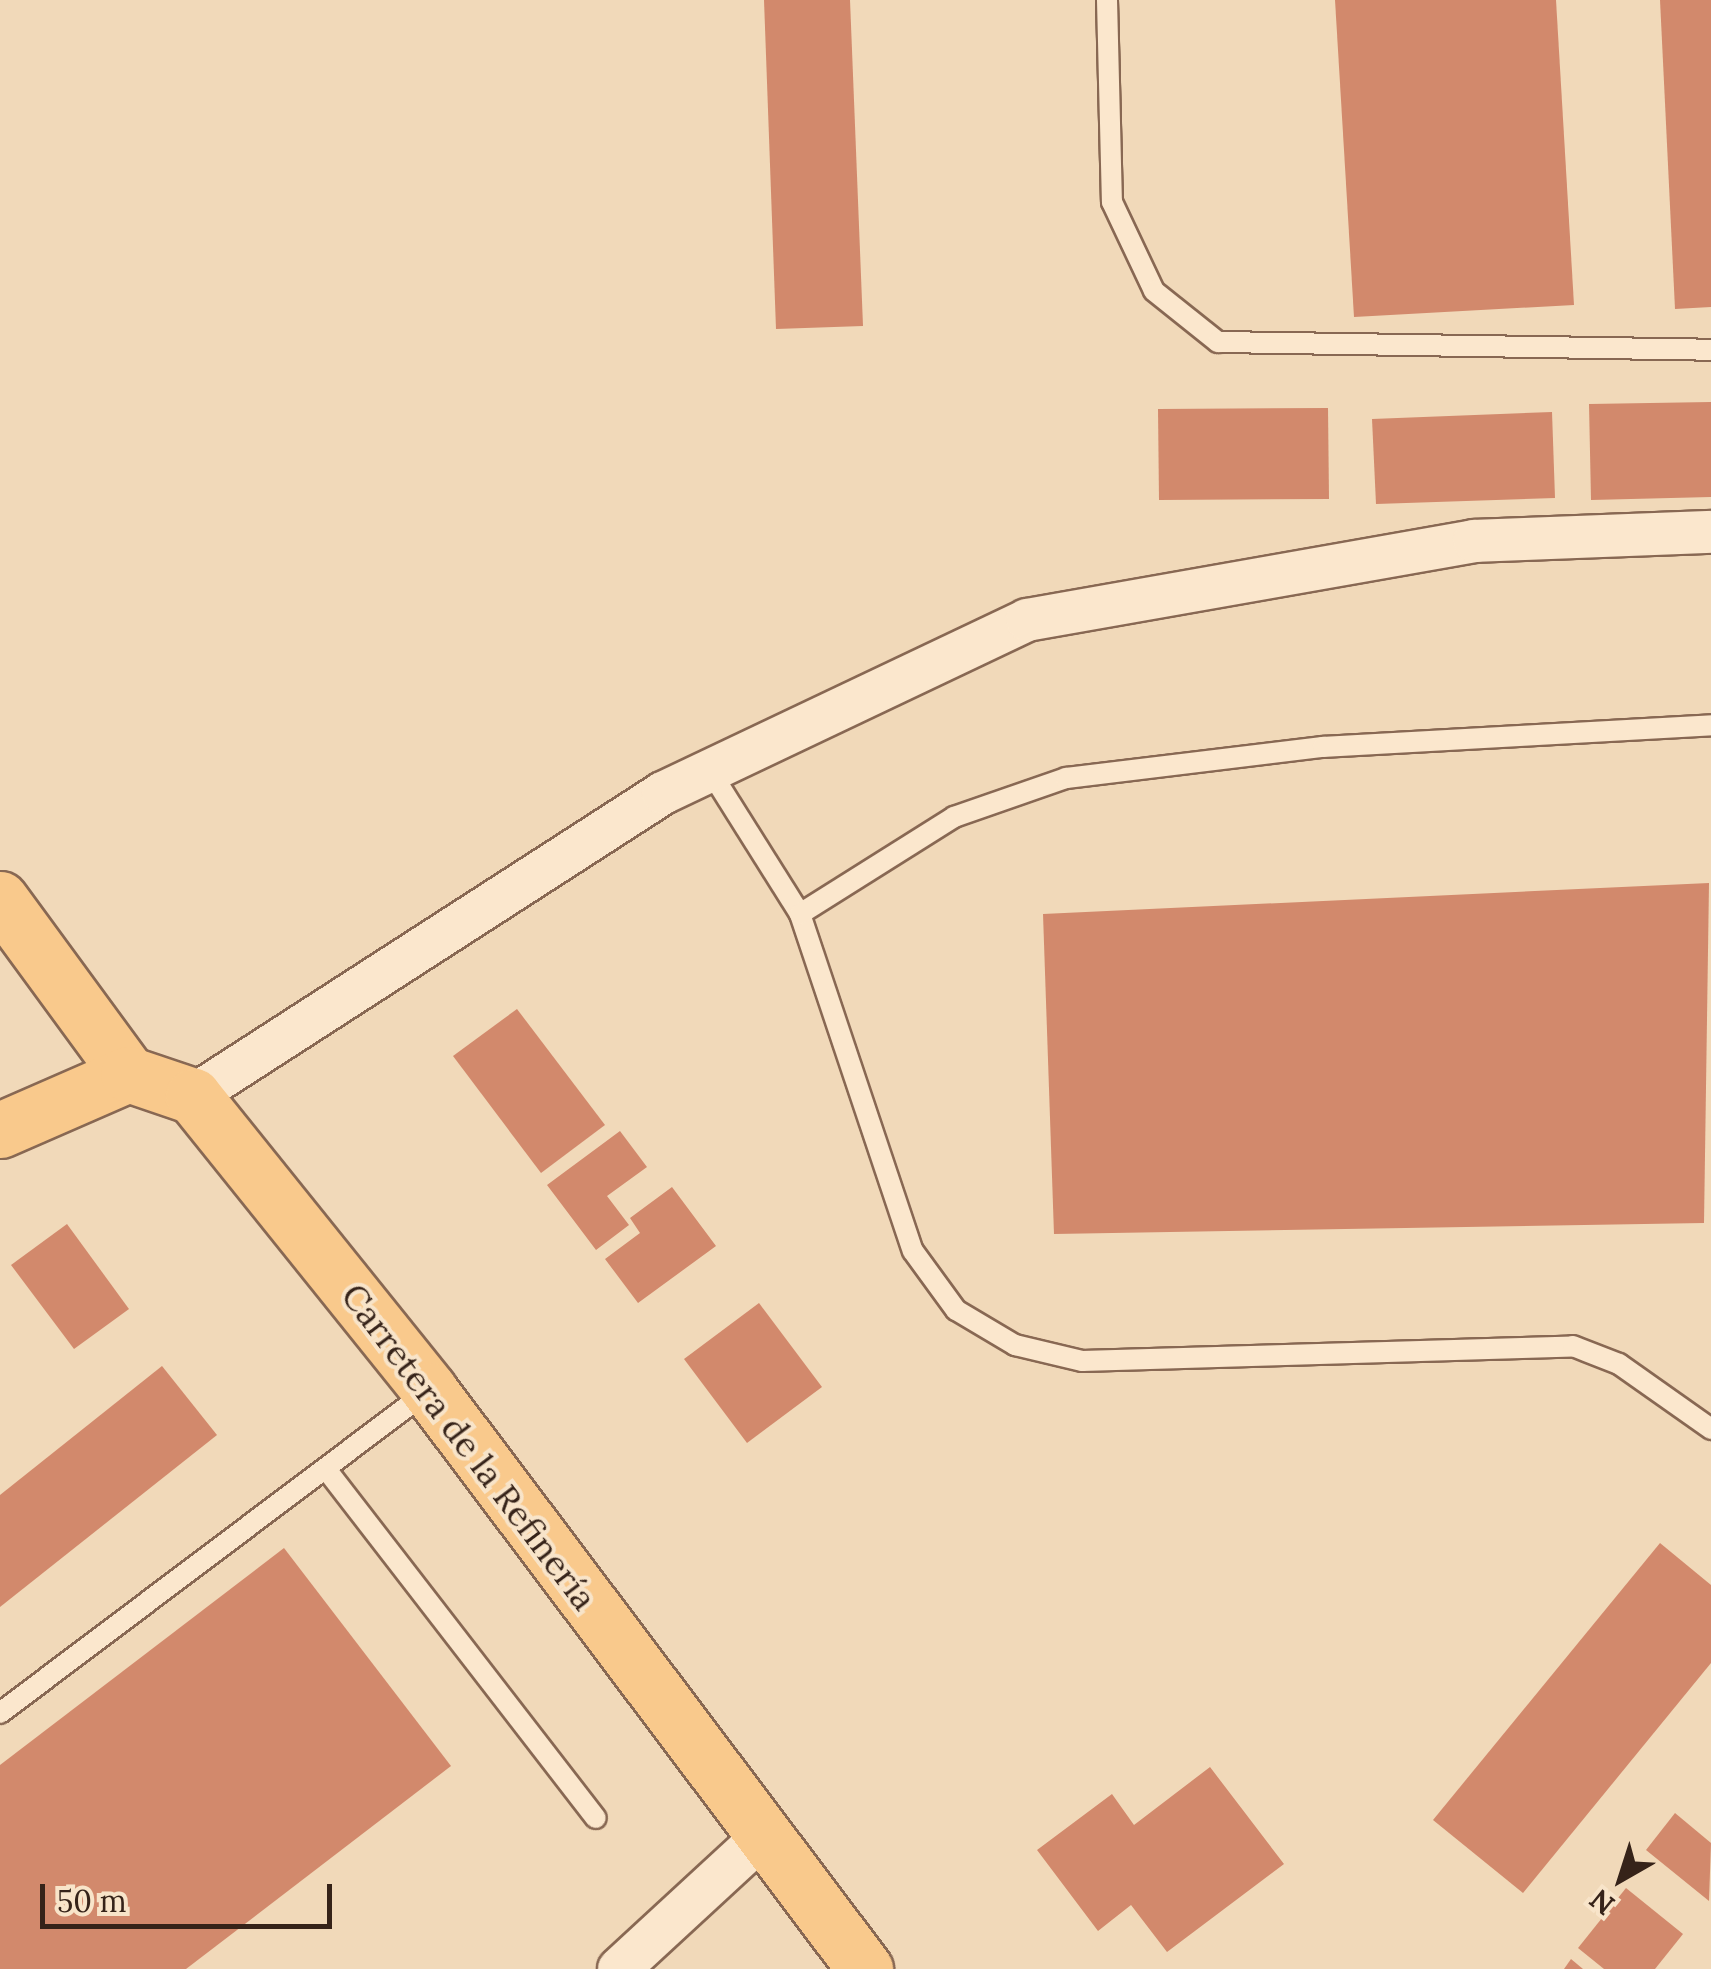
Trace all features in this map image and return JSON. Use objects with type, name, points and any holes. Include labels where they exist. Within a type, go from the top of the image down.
[{"type":"main road","points":[[0,899],[128,1074],[193,1096]]},
{"type":"main road","points":[[0,1130],[128,1074]]},
{"type":"main road","name":"Carretera de la Refinería","points":[[193,1096],[429,1390],[865,1969]]},
{"type":"street","points":[[193,1096],[662,793],[1026,620],[1474,541],[1711,532]]},
{"type":"street","points":[[620,1969],[763,1836]]},
{"type":"lane","points":[[1108,0],[1112,202],[1154,291],[1218,342],[1711,350]]},
{"type":"lane","points":[[800,914],[954,817],[1066,778],[1323,747],[1711,726]]},
{"type":"lane","points":[[710,771],[800,914],[912,1251],[956,1310],[1015,1344],[1082,1361],[1148,1362],[1574,1346],[1620,1364],[1711,1429]]},
{"type":"lane","points":[[0,1713],[429,1390]]},
{"type":"lane","points":[[326,1468],[596,1818]]},
{"type":"building","points":[[764,0],[850,0],[863,326],[776,329]]},
{"type":"building","points":[[1335,0],[1556,0],[1574,305],[1354,317]]},
{"type":"building","points":[[1660,0],[1711,0],[1711,307],[1675,309]]},
{"type":"building","points":[[1711,402],[1711,497],[1591,500],[1589,404]]},
{"type":"building","points":[[1328,408],[1329,499],[1159,500],[1158,409]]},
{"type":"building","points":[[1552,412],[1555,498],[1376,504],[1372,419]]},
{"type":"building","points":[[1709,883],[1704,1223],[1054,1234],[1043,914]]},
{"type":"building","points":[[517,1009],[605,1125],[541,1173],[453,1056]]},
{"type":"building","points":[[620,1131],[647,1167],[607,1196],[629,1225],[596,1250],[547,1185]]},
{"type":"building","points":[[672,1187],[716,1246],[638,1303],[605,1259],[640,1233],[630,1218]]},
{"type":"building","points":[[67,1224],[129,1309],[74,1349],[11,1265]]},
{"type":"building","points":[[759,1303],[822,1387],[747,1443],[684,1359]]},
{"type":"building","points":[[162,1366],[217,1435],[0,1607],[0,1495]]},
{"type":"building","points":[[1660,1543],[1711,1585],[1711,1663],[1523,1893],[1433,1820]]},
{"type":"building","points":[[284,1548],[451,1766],[186,1969],[0,1969],[0,1765]]},
{"type":"building","points":[[1210,1767],[1284,1864],[1167,1952],[1131,1905],[1098,1931],[1037,1850],[1112,1794],[1134,1825]]},
{"type":"building","points":[[1675,1813],[1711,1843],[1709,1901],[1646,1850]]},
{"type":"building","points":[[1626,1888],[1683,1934],[1655,1969],[1604,1969],[1578,1948]]},
{"type":"building","points":[[1571,1959],[1583,1969],[1564,1969]]}]
